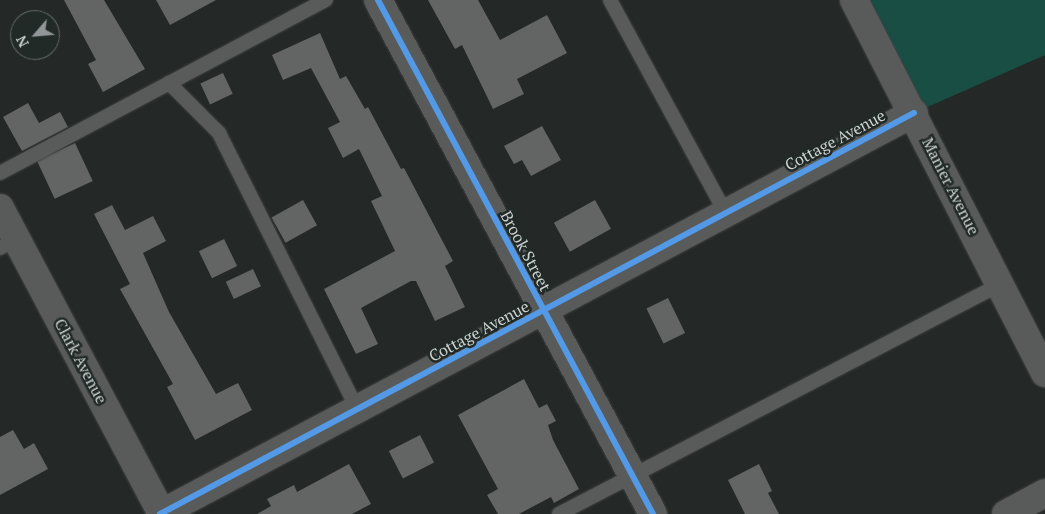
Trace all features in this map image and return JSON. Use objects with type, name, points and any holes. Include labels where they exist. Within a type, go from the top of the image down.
[{"type":"street","name":"Brook Street","points":[[378,0],[543,312],[653,514]]},
{"type":"street","name":"Manier Avenue","points":[[854,0],[914,113],[1045,373]]},
{"type":"street","name":"Cottage Avenue","points":[[161,514],[914,113]]},
{"type":"street","name":"Clark Avenue","points":[[0,208],[8,244],[161,514]]},
{"type":"street","points":[[1006,514],[1045,493]]},
{"type":"lane","points":[[0,172],[326,0]]},
{"type":"lane","points":[[610,0],[726,214]]},
{"type":"lane","points":[[169,83],[219,133],[358,410]]},
{"type":"lane","points":[[559,514],[1001,284]]},
{"type":"green space","points":[[854,0],[1045,0],[1045,55],[914,113]]},
{"type":"building","points":[[64,0],[104,0],[145,69],[103,92],[88,64],[96,60]]},
{"type":"building","points":[[156,0],[216,0],[170,25]]},
{"type":"building","points":[[428,0],[478,0],[500,40],[547,15],[567,53],[517,79],[524,94],[493,109],[462,45],[455,49]]},
{"type":"building","points":[[320,33],[340,79],[346,76],[365,109],[368,107],[401,169],[404,168],[453,261],[445,266],[465,307],[435,321],[416,281],[411,281],[361,308],[378,344],[356,354],[324,289],[395,251],[371,201],[382,196],[359,149],[343,158],[328,128],[340,122],[311,68],[283,80],[272,55]]},
{"type":"building","points":[[223,73],[233,94],[210,104],[200,84]]},
{"type":"building","points":[[28,103],[39,123],[60,112],[68,127],[22,151],[3,117]]},
{"type":"building","points":[[542,126],[561,160],[531,176],[522,160],[514,164],[504,146]]},
{"type":"building","points":[[75,143],[93,181],[55,199],[37,161]]},
{"type":"building","points":[[303,200],[317,225],[286,243],[272,217]]},
{"type":"building","points":[[595,200],[611,229],[570,252],[554,223]]},
{"type":"building","points":[[112,205],[125,230],[153,216],[166,241],[143,253],[169,312],[216,394],[238,383],[252,410],[195,440],[167,387],[173,384],[120,289],[130,284],[94,214]]},
{"type":"building","points":[[224,239],[237,266],[212,278],[199,251]]},
{"type":"building","points":[[253,269],[261,286],[234,299],[226,282]]},
{"type":"building","points":[[668,298],[685,333],[664,344],[646,309]]},
{"type":"building","points":[[524,379],[539,408],[547,404],[556,421],[548,425],[553,440],[579,489],[554,503],[551,497],[519,514],[498,514],[487,495],[498,489],[458,415]]},
{"type":"building","points":[[13,430],[24,449],[34,443],[48,469],[0,495],[0,437]]},
{"type":"building","points":[[420,435],[434,463],[403,479],[389,451]]},
{"type":"building","points":[[349,464],[371,504],[352,514],[257,514],[271,506],[267,499],[294,485],[297,492]]},
{"type":"building","points":[[759,464],[772,491],[768,493],[779,514],[745,514],[728,480]]},
{"type":"cycle path","points":[[378,0],[653,514]]},
{"type":"cycle path","points":[[160,514],[914,113]]}]
